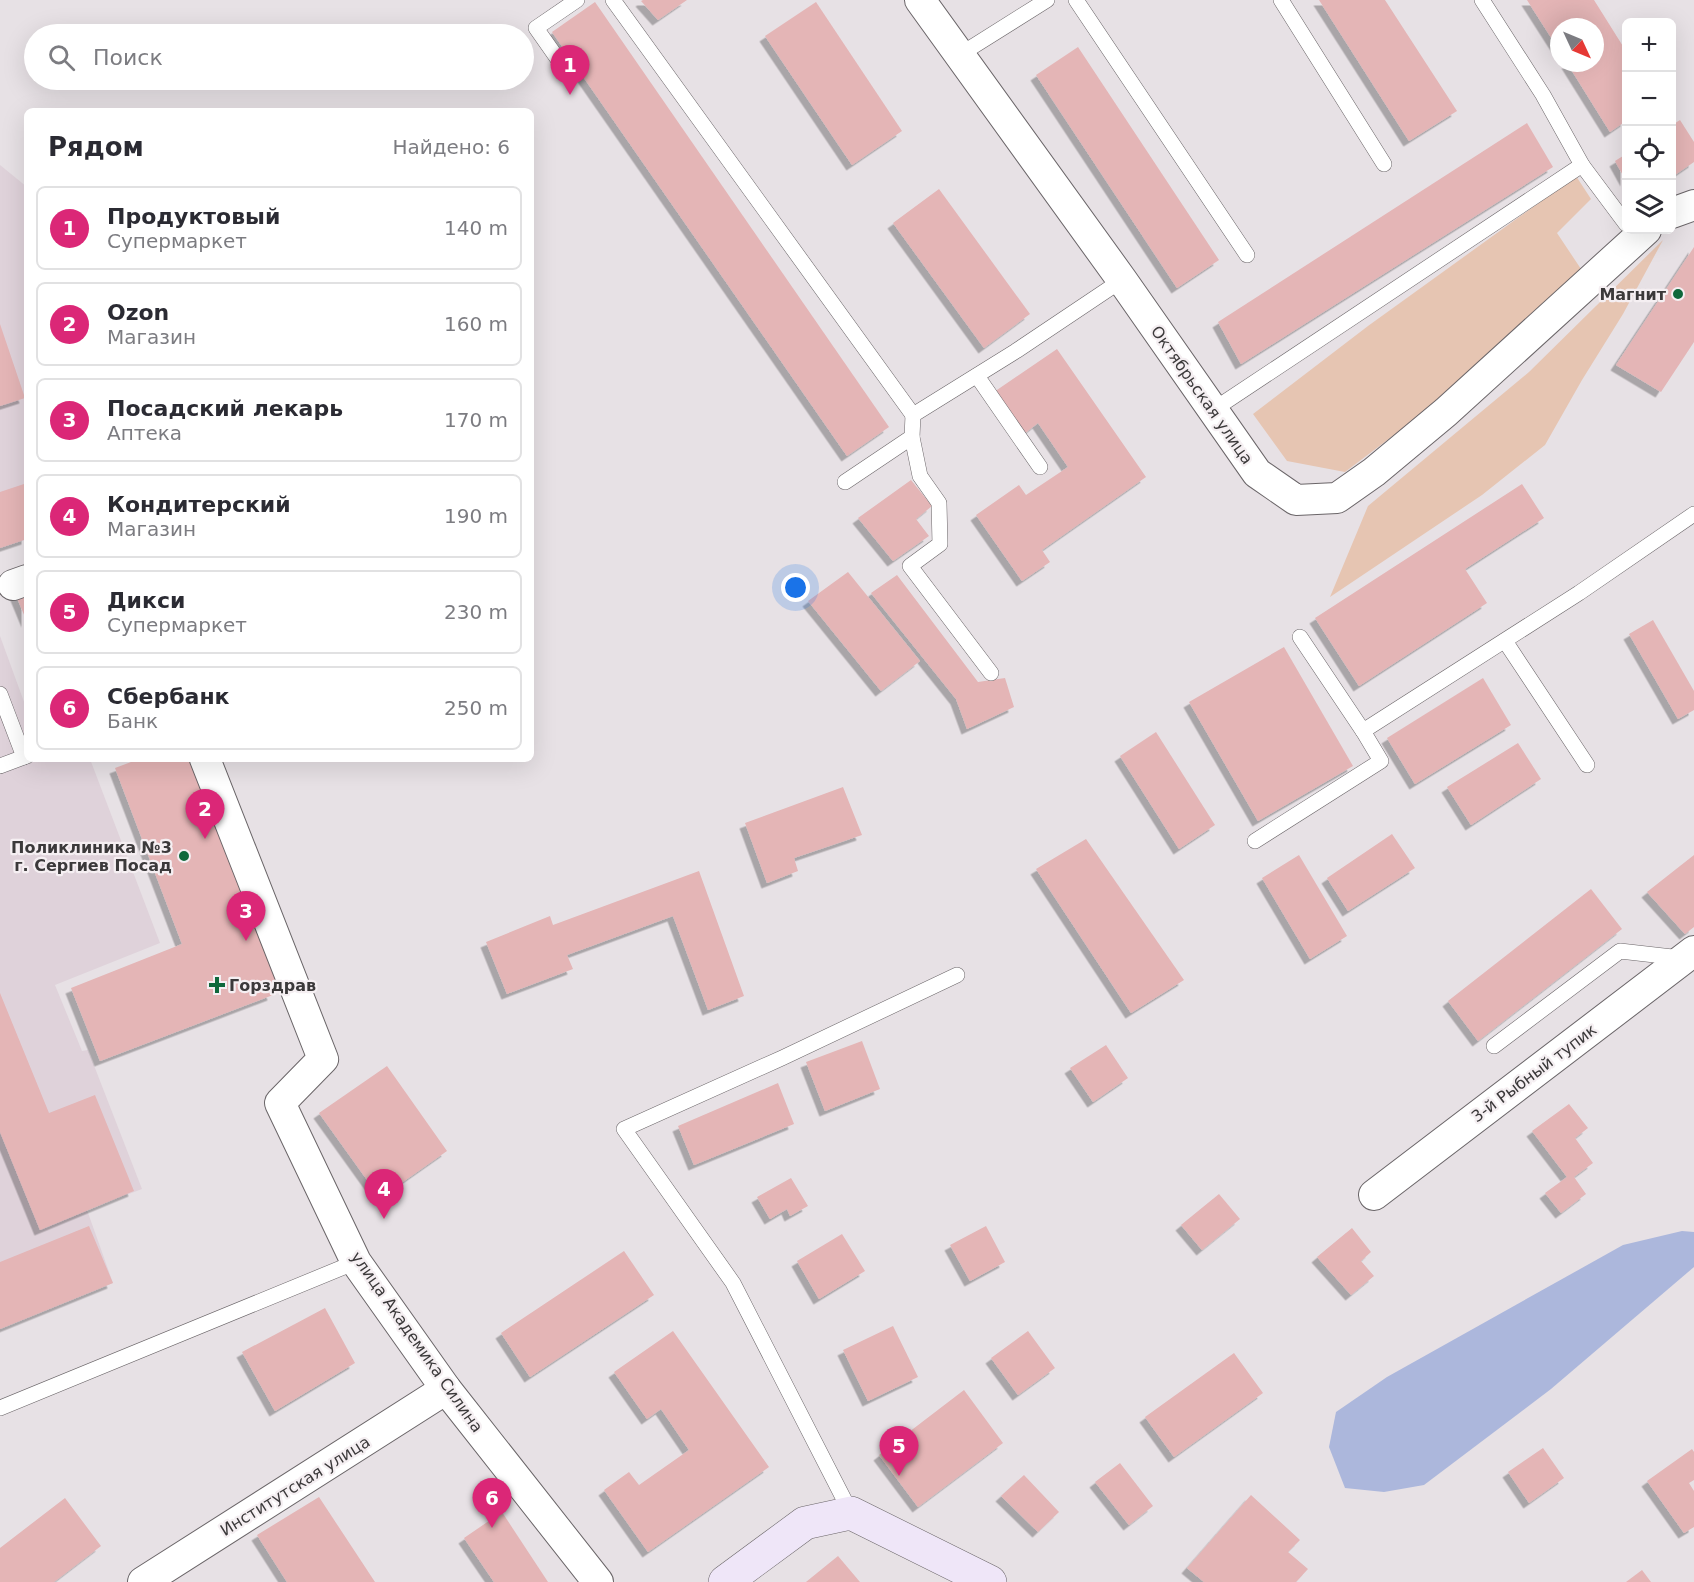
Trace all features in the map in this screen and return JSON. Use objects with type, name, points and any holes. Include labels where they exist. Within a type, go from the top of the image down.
[{"type":"street","name":"Октябрьская улица","points":[[920,0],[961,54],[1257,473],[1296,500],[1337,498],[1374,472],[1446,412],[1631,234]]},
{"type":"street","points":[[1676,211],[1694,205]]},
{"type":"street","name":"улица Академика Силина","points":[[206,762],[323,1059],[280,1103],[356,1262],[447,1389],[598,1582]]},
{"type":"street","name":"3-й Рыбный тупик","points":[[1374,1195],[1689,955]]},
{"type":"street","name":"Институтская улица","points":[[143,1582],[447,1389]]},
{"type":"street","points":[[725,1582],[805,1523],[851,1513],[990,1582]]},
{"type":"lane","points":[[569,75],[537,28],[578,0]]},
{"type":"lane","points":[[613,0],[913,415],[912,437],[920,476],[939,503],[940,544],[910,566],[992,673]]},
{"type":"lane","points":[[961,54],[1047,0]]},
{"type":"lane","points":[[1076,0],[1247,255]]},
{"type":"lane","points":[[1281,0],[1384,164]]},
{"type":"lane","points":[[1482,0],[1544,95],[1582,165],[1622,214]]},
{"type":"lane","points":[[1213,410],[1582,165]]},
{"type":"lane","points":[[913,415],[1122,280]]},
{"type":"lane","points":[[976,376],[1040,467]]},
{"type":"lane","points":[[845,482],[912,437]]},
{"type":"lane","points":[[1363,731],[1579,593],[1694,514]]},
{"type":"lane","points":[[1255,841],[1381,761],[1300,637]]},
{"type":"lane","points":[[1505,641],[1587,765]]},
{"type":"lane","points":[[0,694],[24,754]]},
{"type":"lane","points":[[0,766],[24,757]]},
{"type":"lane","points":[[1494,1046],[1620,951],[1689,955]]},
{"type":"lane","points":[[851,1513],[733,1284],[624,1130],[957,975]]},
{"type":"lane","points":[[0,1408],[356,1262]]},
{"type":"shaded area","points":[[0,165],[24,185],[24,540],[0,548]]},
{"type":"shaded area","points":[[1576,176],[1591,199],[1557,233],[1583,272],[1431,407],[1345,472],[1287,461],[1253,414],[1368,326]]},
{"type":"shaded area","points":[[1663,240],[1623,314],[1545,445],[1482,495],[1330,597],[1368,506],[1529,372]]},
{"type":"shaded area","points":[[0,636],[24,702],[24,762],[91,762],[160,943],[55,985],[82,1051],[88,1050],[142,1189],[87,1210],[113,1283],[0,1329]]},
{"type":"water","points":[[1682,1231],[1694,1232],[1694,1267],[1551,1389],[1424,1485],[1384,1492],[1345,1488],[1329,1447],[1336,1412],[1387,1377],[1623,1245]]},
{"type":"building","points":[[687,0],[658,20],[641,1]]},
{"type":"building","points":[[1319,0],[1385,0],[1457,111],[1409,141]]},
{"type":"building","points":[[1527,0],[1594,0],[1622,45],[1622,124],[1610,132],[1573,72],[1604,72],[1604,18],[1550,18],[1550,36]]},
{"type":"building","points":[[595,2],[889,427],[847,456],[552,32]]},
{"type":"building","points":[[816,2],[902,131],[852,165],[765,36]]},
{"type":"building","points":[[1078,47],[1219,260],[1177,288],[1036,75]]},
{"type":"building","points":[[1680,120],[1694,142],[1694,162],[1676,174],[1676,126],[1676,122]]},
{"type":"building","points":[[1527,123],[1553,167],[1241,364],[1218,322]]},
{"type":"building","points":[[1622,157],[1622,174],[1615,161]]},
{"type":"building","points":[[939,189],[1030,314],[984,348],[893,223]]},
{"type":"building","name":"Магнит","points":[[1694,247],[1694,342],[1661,392],[1616,365]]},
{"type":"building","points":[[0,324],[24,398],[0,406]]},
{"type":"building","points":[[1057,349],[1146,477],[1042,550],[1050,562],[1022,581],[976,515],[1019,485],[1026,495],[1068,467],[1038,423],[1024,434],[994,392]]},
{"type":"building","points":[[911,480],[932,506],[916,519],[929,536],[893,561],[858,518]]},
{"type":"building","points":[[24,484],[24,540],[0,548],[0,492]]},
{"type":"building","points":[[1522,484],[1544,518],[1465,569],[1487,603],[1359,686],[1315,618]]},
{"type":"building","points":[[848,572],[920,661],[881,691],[808,601]]},
{"type":"building","points":[[897,575],[978,682],[1005,678],[1014,707],[967,729],[956,699],[871,593]]},
{"type":"building","points":[[24,590],[24,615],[15,593]]},
{"type":"building","points":[[1653,620],[1694,691],[1694,710],[1678,719],[1629,634]]},
{"type":"building","points":[[1284,647],[1353,766],[1258,821],[1189,702]]},
{"type":"building","points":[[1483,678],[1511,725],[1415,784],[1387,738]]},
{"type":"building","points":[[1156,732],[1215,825],[1179,849],[1120,756]]},
{"type":"building","points":[[1518,743],[1541,779],[1471,825],[1447,787]]},
{"type":"building","name":"Поликлиника №3 г. Сергиев Посад","points":[[131,762],[201,762],[291,981],[271,989],[273,995],[100,1061],[71,988],[182,944],[115,768]]},
{"type":"building","points":[[843,787],[862,835],[794,858],[798,871],[767,883],[745,823]]},
{"type":"building","points":[[1392,834],[1415,868],[1348,911],[1327,878]]},
{"type":"building","points":[[1086,839],[1184,980],[1131,1013],[1036,869]]},
{"type":"building","points":[[1299,855],[1347,936],[1310,959],[1262,878]]},
{"type":"building","points":[[1694,855],[1694,927],[1685,934],[1647,892]]},
{"type":"building","points":[[699,871],[744,996],[708,1010],[673,916],[567,955],[573,969],[507,994],[486,942],[550,916],[553,925]]},
{"type":"building","points":[[1591,889],[1622,929],[1478,1041],[1448,1001]]},
{"type":"building","points":[[0,993],[49,1113],[95,1095],[134,1191],[40,1230],[0,1132]]},
{"type":"building","points":[[862,1041],[880,1089],[825,1111],[806,1062]]},
{"type":"building","points":[[1106,1045],[1128,1078],[1093,1102],[1070,1068]]},
{"type":"building","points":[[387,1066],[447,1151],[380,1198],[319,1113]]},
{"type":"building","points":[[778,1083],[794,1124],[694,1165],[678,1126]]},
{"type":"building","points":[[1569,1104],[1588,1128],[1575,1138],[1593,1163],[1574,1177],[1586,1194],[1561,1213],[1545,1193],[1567,1177],[1532,1131]]},
{"type":"building","points":[[791,1178],[808,1206],[790,1216],[787,1209],[770,1219],[757,1197]]},
{"type":"building","points":[[1219,1194],[1240,1219],[1202,1250],[1181,1225]]},
{"type":"building","points":[[89,1226],[113,1283],[0,1329],[0,1262]]},
{"type":"building","points":[[986,1226],[1005,1262],[970,1281],[950,1245]]},
{"type":"building","points":[[1352,1228],[1371,1252],[1361,1261],[1374,1276],[1351,1295],[1317,1257]]},
{"type":"building","points":[[842,1234],[865,1271],[819,1299],[797,1261]]},
{"type":"building","points":[[624,1251],[654,1295],[530,1377],[501,1333]]},
{"type":"building","points":[[325,1308],[355,1363],[275,1411],[242,1352]]},
{"type":"building","points":[[893,1326],[918,1377],[868,1401],[843,1350]]},
{"type":"building","points":[[673,1331],[769,1467],[648,1552],[604,1490],[629,1472],[639,1485],[689,1450],[661,1409],[647,1419],[614,1372]]},
{"type":"building","points":[[1028,1331],[1055,1368],[1018,1395],[991,1358]]},
{"type":"building","points":[[1234,1353],[1263,1393],[1174,1457],[1145,1417]]},
{"type":"building","points":[[964,1390],[1003,1443],[918,1507],[879,1455]]},
{"type":"building","points":[[1543,1448],[1564,1478],[1529,1503],[1508,1472]]},
{"type":"building","points":[[1692,1449],[1694,1452],[1694,1480],[1689,1483],[1694,1491],[1694,1527],[1684,1533],[1647,1481]]},
{"type":"building","points":[[1120,1463],[1153,1506],[1129,1525],[1095,1482]]},
{"type":"building","points":[[1024,1475],[1059,1512],[1038,1532],[1001,1496]]},
{"type":"building","points":[[1251,1495],[1300,1540],[1288,1552],[1308,1569],[1296,1582],[1204,1582],[1187,1568]]},
{"type":"building","points":[[319,1497],[375,1582],[287,1582],[257,1535]]},
{"type":"building","points":[[65,1498],[101,1546],[54,1582],[0,1582],[0,1548]]},
{"type":"building","points":[[502,1512],[548,1582],[494,1582],[464,1538]]},
{"type":"building","points":[[838,1556],[860,1582],[806,1582]]},
{"type":"building","points":[[1642,1570],[1651,1582],[1626,1582]]},
{"type":"place","name":"Продуктовый","points":[[570,95]]},
{"type":"place","name":"Магнит","points":[[1678,294]]},
{"type":"place","name":"Ozon","points":[[205,839]]},
{"type":"place","name":"Поликлиника №3 г. Сергиев Посад","points":[[184,856]]},
{"type":"place","name":"Посадский лекарь","points":[[246,941]]},
{"type":"place","name":"Горздрав","points":[[217,985]]},
{"type":"place","name":"Кондитерский","points":[[384,1219]]},
{"type":"place","name":"Дикси","points":[[899,1476]]},
{"type":"place","name":"Сбербанк","points":[[492,1528]]}]
